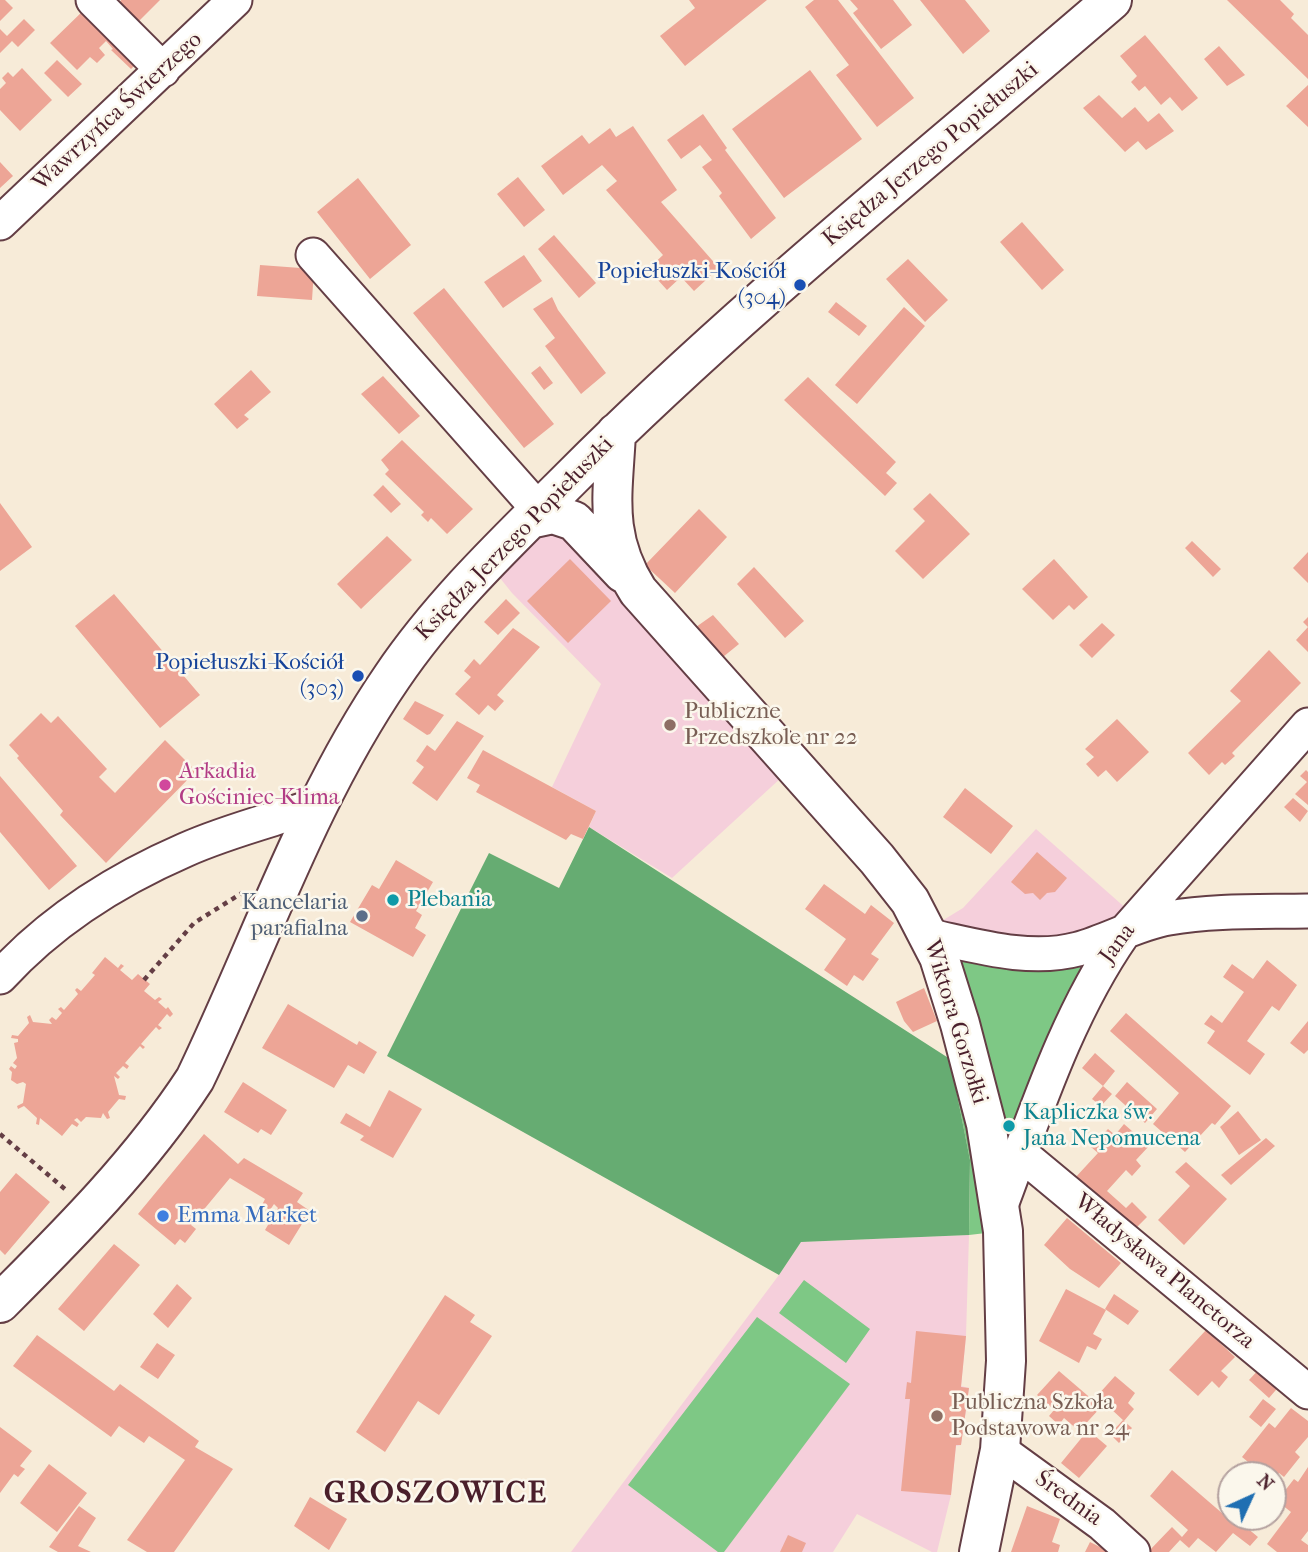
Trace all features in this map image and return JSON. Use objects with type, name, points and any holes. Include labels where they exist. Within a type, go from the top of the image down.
[{"type":"main road","name":"Księdza Jerzego Popiełuszki","points":[[0,1303],[90,1211],[179,1104],[195,1079],[317,804],[376,702],[410,650],[434,620],[616,433],[780,284],[1112,0]]},
{"type":"main road","name":"Wiktora Gorzołki","points":[[616,433],[612,519],[624,568],[638,590],[877,859],[910,901],[939,957],[986,1124],[1004,1246],[1006,1361],[1000,1450],[979,1552]]},
{"type":"main road","points":[[534,515],[553,514],[574,521],[638,590]]},
{"type":"street","points":[[93,0],[163,70]]},
{"type":"street","name":"Wawrzyńca Świerzego","points":[[0,223],[163,70],[222,4]]},
{"type":"street","points":[[313,255],[534,515]]},
{"type":"street","name":"Jana","points":[[1000,1208],[1088,989],[1123,933],[1308,725]]},
{"type":"street","points":[[0,976],[53,928],[88,901],[143,870],[187,849],[317,804]]},
{"type":"street","points":[[930,936],[1014,953],[1048,954],[1074,950],[1166,918],[1199,914],[1308,911]]},
{"type":"street","name":"Władysława Planetorza","points":[[1020,1153],[1308,1392]]},
{"type":"street","name":"Średnia","points":[[1000,1450],[1102,1524],[1133,1552]]},
{"type":"path","points":[[144,980],[194,923],[251,887]]},
{"type":"path","points":[[0,1134],[90,1211]]},
{"type":"shaded area","name":"Publiczne Przedszkole nr 22","points":[[545,515],[794,766],[672,878],[589,827],[596,811],[552,787],[601,684],[512,593],[488,563]]},
{"type":"shaded area","points":[[1036,829],[1137,918],[1095,944],[927,930],[963,908]]},
{"type":"shaded area","points":[[969,1235],[966,1336],[961,1386],[969,1388],[961,1445],[956,1446],[951,1495],[937,1552],[932,1552],[857,1514],[833,1552],[571,1552],[801,1242]]},
{"type":"green space","points":[[589,827],[950,1059],[970,1160],[969,1235],[801,1242],[779,1275],[387,1056],[489,853],[559,888]]},
{"type":"green space","points":[[1095,944],[1003,1231],[969,1235],[970,1160],[950,1059],[939,957]]},
{"type":"green space","points":[[804,1280],[870,1329],[846,1363],[779,1313]]},
{"type":"green space","points":[[757,1317],[850,1384],[724,1552],[718,1552],[628,1485]]},
{"type":"building","points":[[0,0],[5,0],[13,8],[0,21]]},
{"type":"building","points":[[121,0],[160,0],[139,21]]},
{"type":"building","points":[[689,0],[767,0],[685,66],[660,36],[695,8]]},
{"type":"building","points":[[814,0],[838,0],[914,98],[877,127],[836,75],[849,65],[805,7]]},
{"type":"building","points":[[850,0],[893,0],[912,25],[881,49],[853,13],[858,9]]},
{"type":"building","points":[[920,0],[965,0],[990,31],[963,54]]},
{"type":"building","points":[[1227,0],[1280,0],[1294,14],[1291,18],[1308,35],[1308,79]]},
{"type":"building","points":[[87,7],[140,60],[131,69],[111,50],[113,49],[106,41],[99,48],[105,55],[97,63],[90,57],[77,70],[50,43]]},
{"type":"building","points":[[24,19],[35,30],[18,47],[12,41],[0,53],[0,29],[7,36]]},
{"type":"building","points":[[1145,35],[1198,98],[1182,111],[1170,97],[1161,105],[1145,86],[1139,91],[1131,82],[1137,76],[1120,56]]},
{"type":"building","points":[[1219,46],[1245,75],[1227,86],[1204,59]]},
{"type":"building","points":[[57,60],[82,84],[68,97],[44,73]]},
{"type":"building","points":[[22,68],[52,100],[20,131],[0,110],[0,89],[6,83],[2,78],[8,72],[13,77]]},
{"type":"building","points":[[810,70],[862,139],[784,198],[732,129]]},
{"type":"building","points":[[1308,85],[1308,127],[1286,106]]},
{"type":"building","points":[[1099,95],[1122,118],[1135,107],[1148,122],[1159,113],[1174,131],[1146,150],[1138,141],[1125,152],[1083,108]]},
{"type":"building","points":[[703,114],[727,148],[725,150],[776,218],[751,239],[719,196],[722,193],[702,167],[712,160],[700,145],[681,159],[667,140]]},
{"type":"building","points":[[633,126],[677,190],[661,202],[719,268],[694,291],[681,277],[667,290],[648,269],[663,255],[606,190],[617,181],[602,165],[563,195],[541,166],[582,135],[589,144],[610,128],[616,137]]},
{"type":"building","points":[[0,162],[13,176],[0,188]]},
{"type":"building","points":[[518,177],[545,210],[524,227],[497,194]]},
{"type":"building","points":[[358,178],[411,245],[370,279],[317,212]]},
{"type":"building","points":[[1022,222],[1064,270],[1042,290],[1000,242]]},
{"type":"building","points":[[554,235],[596,283],[579,298],[538,249]]},
{"type":"building","points":[[524,255],[542,281],[503,308],[484,282]]},
{"type":"building","points":[[908,259],[948,300],[925,322],[886,279]]},
{"type":"building","points":[[260,265],[314,269],[312,300],[257,296]]},
{"type":"building","points":[[444,288],[554,424],[524,448],[413,313]]},
{"type":"building","points":[[552,297],[558,310],[606,373],[581,394],[545,346],[555,338],[533,309]]},
{"type":"building","points":[[836,302],[867,326],[859,336],[828,312]]},
{"type":"building","points":[[904,307],[925,326],[857,404],[835,385]]},
{"type":"building","points":[[540,366],[553,383],[544,390],[531,373]]},
{"type":"building","points":[[251,370],[271,392],[244,415],[249,419],[237,429],[214,404]]},
{"type":"building","points":[[383,376],[420,416],[399,434],[361,394]]},
{"type":"building","points":[[808,377],[896,462],[886,473],[897,483],[885,496],[784,400]]},
{"type":"building","points":[[402,440],[473,509],[447,534],[431,518],[428,522],[421,515],[424,512],[385,474],[389,470],[381,460]]},
{"type":"building","points":[[383,485],[401,504],[391,513],[373,495]]},
{"type":"building","points":[[930,493],[970,534],[923,579],[895,551],[925,521],[913,509]]},
{"type":"building","points":[[0,503],[32,547],[0,571]]},
{"type":"building","points":[[699,509],[727,537],[675,593],[645,565]]},
{"type":"building","points":[[387,536],[412,560],[361,609],[337,584]]},
{"type":"building","points":[[1192,541],[1221,569],[1213,577],[1185,548]]},
{"type":"building","points":[[1308,552],[1308,583],[1293,568]]},
{"type":"building","points":[[570,559],[611,601],[568,643],[527,601]]},
{"type":"building","points":[[1054,559],[1088,597],[1074,610],[1069,605],[1053,620],[1022,589]]},
{"type":"building","points":[[754,567],[804,621],[785,638],[737,584]]},
{"type":"building","points":[[114,594],[200,695],[160,728],[75,626]]},
{"type":"building","points":[[506,599],[520,613],[498,635],[484,622]]},
{"type":"building","points":[[713,615],[739,644],[723,657],[696,627]]},
{"type":"building","points":[[1102,623],[1115,635],[1092,658],[1079,645]]},
{"type":"building","points":[[1308,627],[1308,652],[1296,640]]},
{"type":"building","points":[[513,628],[540,647],[497,695],[504,701],[495,711],[488,705],[479,715],[455,694],[471,677],[464,671],[474,659],[480,665]]},
{"type":"building","points":[[1269,650],[1301,683],[1232,753],[1235,756],[1225,765],[1222,762],[1209,775],[1188,753],[1241,701],[1230,691]]},
{"type":"building","points":[[415,701],[444,715],[430,734],[427,735],[403,719]]},
{"type":"building","points":[[41,713],[51,723],[58,716],[107,769],[99,777],[115,793],[165,740],[196,771],[106,863],[60,815],[63,811],[9,745]]},
{"type":"building","points":[[1117,719],[1149,752],[1117,782],[1106,770],[1098,777],[1086,764],[1094,757],[1085,749]]},
{"type":"building","points":[[457,721],[484,736],[437,801],[412,783],[424,767],[416,761],[427,745],[435,751]]},
{"type":"building","points":[[483,750],[596,811],[583,839],[571,834],[566,840],[476,792],[480,785],[467,778]]},
{"type":"building","points":[[1306,770],[1308,772],[1308,805],[1295,794],[1307,782],[1300,776]]},
{"type":"building","points":[[0,776],[77,866],[49,890],[0,832]]},
{"type":"building","points":[[965,788],[1013,826],[991,854],[943,817]]},
{"type":"building","points":[[1293,798],[1308,811],[1300,822],[1284,807]]},
{"type":"building","points":[[1037,852],[1067,878],[1055,892],[1047,893],[1040,900],[1033,893],[1025,894],[1011,882]]},
{"type":"building","name":"Plebania","points":[[396,860],[433,882],[416,911],[422,915],[415,928],[426,935],[413,957],[350,922],[372,885],[379,889]]},
{"type":"building","points":[[824,884],[865,914],[871,905],[894,923],[871,954],[879,959],[863,981],[854,975],[847,986],[824,970],[846,939],[805,909]]},
{"type":"building","points":[[105,957],[118,968],[121,964],[124,966],[120,970],[132,980],[138,974],[150,984],[144,991],[155,1000],[159,997],[162,999],[158,1002],[166,1009],[168,1007],[173,1014],[170,1017],[167,1014],[158,1025],[162,1028],[159,1030],[156,1027],[141,1044],[145,1047],[143,1049],[140,1046],[125,1063],[129,1066],[127,1069],[123,1066],[116,1073],[120,1077],[118,1079],[114,1076],[119,1095],[126,1096],[125,1100],[119,1099],[108,1112],[110,1118],[107,1119],[103,1113],[101,1118],[86,1117],[81,1122],[77,1118],[74,1120],[79,1124],[77,1127],[72,1124],[62,1136],[40,1118],[39,1125],[36,1124],[37,1118],[24,1106],[18,1109],[17,1106],[23,1103],[26,1084],[17,1084],[11,1080],[12,1072],[9,1069],[11,1066],[15,1069],[17,1066],[13,1063],[17,1058],[14,1043],[18,1042],[18,1039],[11,1038],[12,1035],[18,1036],[29,1023],[27,1017],[30,1015],[33,1022],[52,1024],[49,1020],[52,1017],[56,1020],[62,1013],[58,1009],[61,1007],[64,1010],[78,994],[75,990],[77,988],[81,991],[95,975],[92,973]]},
{"type":"building","points":[[1267,960],[1297,985],[1279,1011],[1272,1006],[1247,1041],[1265,1054],[1250,1075],[1207,1043],[1215,1031],[1204,1024],[1211,1015],[1222,1023],[1244,992],[1223,977],[1232,964],[1253,979]]},
{"type":"building","points":[[924,988],[937,1021],[913,1032],[904,1021],[896,1002]]},
{"type":"building","points":[[288,1004],[357,1045],[359,1041],[377,1052],[364,1074],[348,1065],[334,1088],[262,1048]]},
{"type":"building","points":[[1126,1013],[1231,1106],[1215,1125],[1212,1123],[1185,1152],[1153,1124],[1179,1093],[1110,1031]]},
{"type":"building","points":[[1308,1021],[1308,1050],[1304,1054],[1290,1043]]},
{"type":"building","points":[[1095,1053],[1115,1071],[1103,1086],[1082,1068]]},
{"type":"building","points":[[243,1082],[287,1110],[271,1135],[261,1129],[258,1133],[224,1112]]},
{"type":"building","points":[[1127,1082],[1157,1109],[1145,1123],[1115,1096]]},
{"type":"building","points":[[1103,1086],[1112,1094],[1101,1106],[1092,1099]]},
{"type":"building","points":[[389,1090],[422,1109],[393,1158],[360,1140],[364,1136],[340,1123],[346,1113],[370,1127]]},
{"type":"building","points":[[1238,1111],[1261,1140],[1239,1155],[1220,1127]]},
{"type":"building","points":[[1124,1124],[1149,1146],[1136,1160],[1141,1166],[1132,1176],[1126,1170],[1107,1191],[1126,1208],[1132,1202],[1147,1217],[1132,1232],[1074,1179],[1098,1153],[1091,1147],[1108,1129],[1115,1135]]},
{"type":"building","points":[[204,1134],[238,1164],[244,1158],[303,1193],[297,1202],[310,1211],[289,1245],[265,1230],[278,1208],[274,1204],[270,1210],[262,1205],[265,1199],[230,1178],[191,1225],[196,1229],[185,1243],[180,1239],[175,1245],[138,1214]]},
{"type":"building","points":[[1266,1138],[1275,1146],[1231,1185],[1221,1175]]},
{"type":"building","points":[[1186,1162],[1227,1199],[1184,1245],[1158,1220],[1190,1186],[1175,1172]]},
{"type":"building","points":[[16,1173],[50,1202],[5,1255],[0,1250],[0,1192]]},
{"type":"building","points":[[1067,1218],[1121,1263],[1099,1288],[1070,1269],[1044,1245]]},
{"type":"building","points":[[114,1244],[140,1265],[84,1331],[58,1309]]},
{"type":"building","points":[[177,1284],[192,1298],[168,1328],[153,1314]]},
{"type":"building","points":[[1066,1289],[1106,1310],[1093,1334],[1102,1339],[1096,1350],[1087,1346],[1079,1363],[1039,1341]]},
{"type":"building","points":[[1114,1294],[1139,1311],[1128,1325],[1105,1309]]},
{"type":"building","points":[[445,1295],[475,1315],[470,1322],[492,1336],[439,1415],[418,1401],[385,1452],[356,1432]]},
{"type":"building","points":[[1206,1330],[1235,1357],[1221,1371],[1228,1377],[1219,1388],[1212,1381],[1198,1396],[1169,1370]]},
{"type":"building","points":[[916,1331],[966,1336],[961,1387],[969,1388],[961,1445],[956,1445],[951,1495],[901,1491],[910,1399],[905,1399],[907,1382],[911,1383]]},
{"type":"building","points":[[37,1335],[114,1391],[120,1384],[199,1441],[195,1447],[233,1469],[174,1552],[147,1552],[127,1540],[185,1460],[149,1436],[144,1443],[119,1426],[111,1437],[13,1366]]},
{"type":"building","points":[[157,1343],[175,1355],[158,1379],[140,1367]]},
{"type":"building","points":[[1261,1367],[1281,1384],[1269,1398],[1249,1380]]},
{"type":"building","points":[[1059,1371],[1101,1407],[1079,1431],[1064,1418],[1059,1425],[1049,1416],[1054,1410],[1037,1395]]},
{"type":"building","points":[[1115,1376],[1135,1393],[1128,1403],[1134,1409],[1124,1421],[1097,1396]]},
{"type":"building","points":[[1263,1399],[1276,1409],[1261,1427],[1249,1417]]},
{"type":"building","points":[[1291,1408],[1308,1421],[1308,1437],[1295,1452],[1300,1457],[1287,1473],[1287,1461],[1247,1461],[1242,1457],[1269,1423],[1275,1428]]},
{"type":"building","points":[[1123,1420],[1132,1428],[1119,1443],[1110,1434]]},
{"type":"building","points":[[0,1427],[32,1451],[20,1466],[25,1469],[18,1477],[14,1474],[0,1493]]},
{"type":"building","points":[[1088,1430],[1107,1446],[1079,1478],[1061,1463]]},
{"type":"building","points":[[49,1464],[87,1493],[57,1532],[20,1503]]},
{"type":"building","points":[[1308,1467],[1308,1531],[1301,1540],[1308,1545],[1308,1552],[1277,1552],[1267,1544],[1277,1531],[1287,1531],[1287,1517],[1291,1512],[1287,1509],[1287,1488],[1294,1479],[1298,1482]]},
{"type":"building","points":[[1172,1470],[1217,1509],[1217,1531],[1251,1531],[1258,1537],[1250,1546],[1233,1533],[1216,1552],[1198,1538],[1189,1548],[1180,1540],[1169,1552],[1148,1552],[1172,1527],[1182,1537],[1188,1530],[1150,1496]]},
{"type":"building","points":[[310,1497],[347,1519],[329,1550],[294,1526]]},
{"type":"building","points":[[79,1506],[96,1518],[78,1546],[91,1552],[58,1552],[49,1547]]},
{"type":"building","points":[[1027,1506],[1060,1519],[1052,1542],[1060,1545],[1058,1552],[1011,1552]]},
{"type":"building","points":[[788,1535],[806,1543],[802,1552],[780,1552]]},
{"type":"building","points":[[1090,1542],[1110,1552],[1085,1552]]},
{"type":"place","name":"Popiełuszki-Kościół (304)","points":[[800,285]]},
{"type":"place","name":"Popiełuszki-Kościół (303)","points":[[358,676]]},
{"type":"place","name":"Publiczne Przedszkole nr 22","points":[[670,725]]},
{"type":"place","name":"Arkadia Gościniec-Klima","points":[[165,785]]},
{"type":"place","name":"Plebania","points":[[393,900]]},
{"type":"place","name":"Kancelaria parafialna","points":[[362,916]]},
{"type":"place","name":"Kapliczka św. Jana Nepomucena","points":[[1009,1126]]},
{"type":"place","name":"Emma Market","points":[[163,1216]]},
{"type":"place","name":"Publiczna Szkoła Podstawowa nr 24","points":[[937,1416]]},
{"type":"district","name":"GROSZOWICE","points":[[436,1495]]}]
